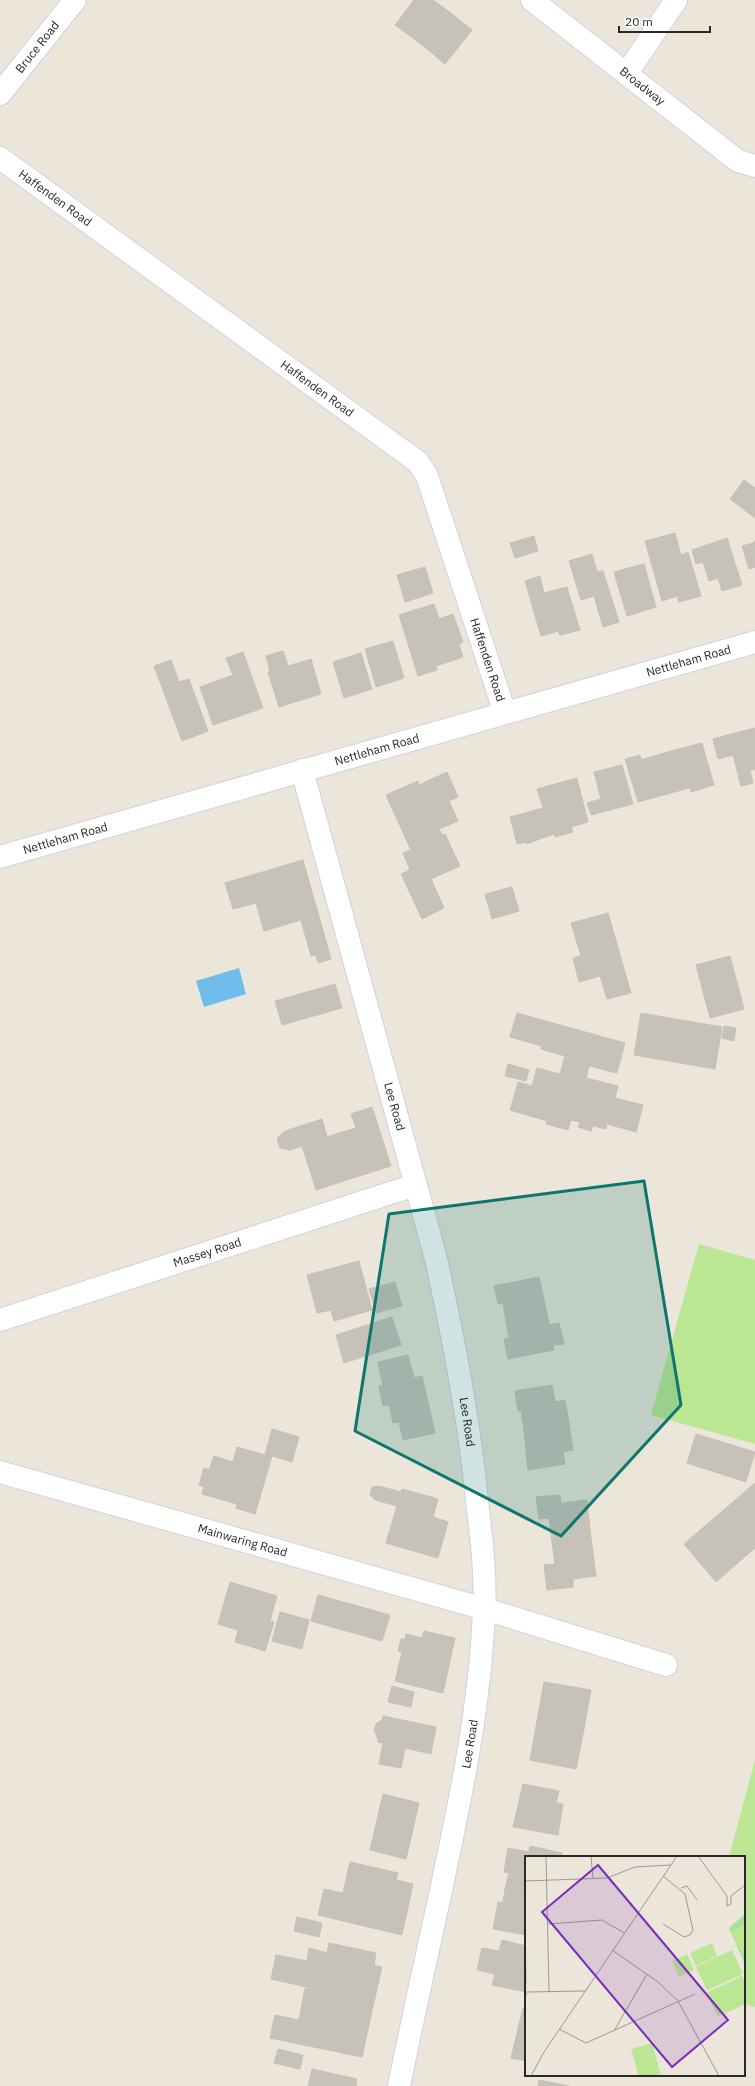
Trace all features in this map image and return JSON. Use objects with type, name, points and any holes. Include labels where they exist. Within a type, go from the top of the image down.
[{"type":"street","name":"Bruce Road","points":[[0,94],[75,0]]},
{"type":"street","name":"Broadway","points":[[532,0],[738,161],[755,166]]},
{"type":"street","points":[[627,73],[676,0]]},
{"type":"street","name":"Haffenden Road","points":[[0,158],[418,462],[428,476],[505,713]]},
{"type":"street","name":"Nettleham Road","points":[[0,858],[302,770],[755,642]]},
{"type":"street","name":"Lee Road","points":[[302,770],[435,1255],[451,1326],[464,1398],[480,1523],[485,1609],[479,1681],[457,1823],[399,2086]]},
{"type":"street","name":"Massey Road","points":[[0,1320],[415,1185]]},
{"type":"street","name":"Mainwaring Road","points":[[0,1472],[485,1609],[666,1665]]},
{"type":"highlighted area","points":[[644,1181],[681,1405],[561,1536],[355,1431],[389,1214]]},
{"type":"green space","points":[[699,1244],[755,1260],[755,1444],[651,1415]]},
{"type":"green space","points":[[755,1760],[755,2007],[745,2004],[745,1856],[729,1856]]},
{"type":"water","points":[[239,968],[246,994],[204,1007],[196,981]]},
{"type":"building","points":[[414,0],[433,0],[447,10],[421,44],[395,25]]},
{"type":"building","points":[[447,10],[472,30],[445,64],[421,44]]},
{"type":"building","points":[[744,480],[755,488],[755,518],[730,499]]},
{"type":"building","points":[[675,533],[681,555],[688,552],[701,596],[679,602],[678,596],[662,601],[645,541]]},
{"type":"building","points":[[534,536],[538,551],[515,558],[510,543]]},
{"type":"building","points":[[727,538],[742,585],[722,591],[718,578],[709,581],[703,562],[696,564],[692,550]]},
{"type":"building","points":[[755,540],[755,567],[749,569],[742,546],[753,543]]},
{"type":"building","points":[[592,554],[597,572],[603,571],[619,622],[603,627],[594,596],[581,600],[569,561]]},
{"type":"building","points":[[644,564],[656,607],[627,616],[614,572]]},
{"type":"building","points":[[425,567],[433,593],[405,602],[397,575]]},
{"type":"building","points":[[540,576],[544,593],[567,587],[580,630],[560,635],[558,631],[541,636],[525,581]]},
{"type":"building","points":[[434,604],[439,619],[453,614],[463,642],[459,644],[463,657],[436,666],[437,670],[418,676],[399,615]]},
{"type":"building","points":[[393,641],[404,678],[376,687],[365,649]]},
{"type":"building","points":[[283,651],[288,666],[311,659],[321,694],[279,707],[268,672],[270,671],[266,656]]},
{"type":"building","points":[[243,652],[263,708],[213,725],[200,687],[233,675],[226,658]]},
{"type":"building","points":[[361,653],[372,689],[344,698],[333,662]]},
{"type":"building","points":[[171,660],[179,682],[189,679],[208,731],[182,741],[154,666]]},
{"type":"building","points":[[755,728],[755,769],[750,771],[753,783],[741,786],[728,735]]},
{"type":"building","points":[[728,735],[733,755],[718,759],[713,739]]},
{"type":"building","points":[[702,743],[714,785],[691,792],[690,788],[682,790],[671,751]]},
{"type":"building","points":[[671,751],[682,790],[638,802],[632,782],[646,778],[641,760]]},
{"type":"building","points":[[640,755],[646,778],[632,782],[625,759]]},
{"type":"building","points":[[622,765],[633,804],[591,815],[587,803],[601,799],[594,772]]},
{"type":"building","points":[[447,772],[458,797],[449,801],[458,821],[439,829],[442,835],[411,850],[386,795],[418,781],[419,785]]},
{"type":"building","points":[[577,778],[588,822],[571,827],[573,832],[555,837],[554,834],[526,844],[526,842],[517,844],[510,817],[543,808],[537,789]]},
{"type":"building","points":[[445,834],[460,866],[431,879],[444,908],[422,919],[401,874],[410,870],[403,853]]},
{"type":"building","points":[[303,860],[331,959],[318,963],[316,955],[311,956],[301,920],[264,931],[256,903],[233,909],[225,883]]},
{"type":"building","points":[[512,887],[519,911],[492,919],[485,894]]},
{"type":"building","points":[[608,913],[631,993],[607,999],[600,976],[579,982],[573,958],[581,956],[571,923]]},
{"type":"building","points":[[730,956],[744,1009],[710,1018],[696,965]]},
{"type":"building","points":[[335,984],[342,1008],[282,1025],[275,1001]]},
{"type":"building","points":[[517,1013],[625,1043],[617,1073],[589,1066],[586,1078],[618,1086],[615,1098],[643,1105],[636,1132],[607,1124],[606,1129],[593,1126],[591,1131],[578,1127],[580,1122],[571,1120],[568,1130],[546,1124],[547,1121],[510,1110],[518,1082],[532,1086],[537,1068],[560,1074],[565,1056],[541,1049],[542,1046],[510,1037]]},
{"type":"building","points":[[641,1013],[722,1027],[715,1069],[634,1055]]},
{"type":"building","points":[[724,1026],[736,1028],[734,1041],[722,1038]]},
{"type":"building","points":[[508,1064],[529,1070],[526,1081],[505,1076]]},
{"type":"building","points":[[372,1107],[391,1166],[353,1178],[339,1133],[356,1128],[351,1114]]},
{"type":"building","points":[[322,1119],[327,1137],[339,1133],[353,1178],[316,1190],[302,1146],[290,1150],[280,1148],[277,1138],[285,1131]]},
{"type":"building","points":[[359,1261],[372,1310],[334,1321],[331,1310],[317,1313],[307,1275]]},
{"type":"building","points":[[539,1277],[547,1314],[506,1322],[503,1303],[498,1304],[494,1286]]},
{"type":"building","points":[[395,1282],[402,1306],[376,1313],[369,1289]]},
{"type":"building","points":[[547,1314],[549,1325],[559,1323],[564,1344],[553,1345],[554,1350],[508,1359],[504,1339],[509,1338],[506,1322]]},
{"type":"building","points":[[392,1317],[401,1345],[344,1363],[336,1335]]},
{"type":"building","points":[[408,1355],[414,1378],[422,1376],[435,1433],[403,1440],[399,1422],[393,1423],[389,1405],[383,1406],[379,1386],[383,1386],[378,1362]]},
{"type":"building","points":[[552,1385],[555,1402],[565,1400],[569,1423],[524,1430],[521,1411],[518,1411],[515,1391]]},
{"type":"building","points":[[569,1423],[573,1450],[563,1452],[565,1464],[528,1470],[524,1430]]},
{"type":"building","points":[[272,1429],[299,1437],[292,1462],[272,1456],[255,1514],[236,1508],[237,1504],[202,1494],[204,1487],[199,1485],[204,1468],[209,1470],[214,1456],[233,1462],[237,1447],[265,1455]]},
{"type":"building","points":[[696,1434],[755,1452],[746,1482],[687,1463]]},
{"type":"building","points":[[755,1483],[755,1548],[716,1582],[684,1544]]},
{"type":"building","points":[[379,1486],[401,1492],[402,1489],[438,1499],[433,1517],[448,1522],[438,1558],[386,1543],[397,1506],[375,1500],[370,1495],[372,1487]]},
{"type":"building","points":[[560,1495],[561,1503],[587,1500],[591,1538],[552,1542],[549,1518],[539,1519],[536,1497]]},
{"type":"building","points":[[591,1538],[596,1576],[573,1579],[573,1587],[547,1590],[544,1565],[555,1564],[552,1542]]},
{"type":"building","points":[[230,1582],[277,1596],[270,1621],[274,1622],[265,1651],[235,1642],[238,1630],[218,1624]]},
{"type":"building","points":[[318,1595],[390,1615],[382,1641],[311,1621]]},
{"type":"building","points":[[280,1612],[309,1620],[302,1649],[272,1641]]},
{"type":"building","points":[[424,1631],[455,1638],[443,1693],[395,1681],[402,1652],[398,1651],[401,1639],[405,1639],[406,1634],[422,1638]]},
{"type":"building","points":[[544,1682],[591,1690],[584,1729],[537,1721]]},
{"type":"building","points":[[392,1686],[414,1692],[411,1707],[388,1702]]},
{"type":"building","points":[[383,1716],[436,1727],[431,1754],[405,1748],[401,1768],[379,1764],[383,1743],[378,1742],[374,1730],[377,1723],[382,1720]]},
{"type":"building","points":[[537,1721],[584,1729],[576,1769],[530,1760]]},
{"type":"building","points":[[523,1784],[559,1791],[556,1803],[563,1804],[558,1835],[513,1827]]},
{"type":"building","points":[[383,1794],[419,1803],[406,1859],[370,1850]]},
{"type":"building","points":[[530,1846],[562,1853],[561,1856],[525,1856],[525,1893],[505,1889],[509,1873],[504,1872],[508,1848],[529,1852]]},
{"type":"building","points":[[350,1862],[398,1873],[396,1880],[413,1884],[402,1935],[318,1915],[324,1889],[343,1893]]},
{"type":"building","points":[[505,1889],[525,1893],[525,1935],[493,1929],[498,1902],[503,1903]]},
{"type":"building","points":[[297,1917],[322,1923],[319,1937],[294,1931]]},
{"type":"building","points":[[502,1940],[525,1946],[525,1992],[492,1985],[495,1974],[477,1970],[482,1948],[499,1951]]},
{"type":"building","points":[[329,1943],[376,1953],[374,1965],[382,1967],[374,2002],[271,1979],[276,1955],[307,1961],[309,1948],[327,1953]]},
{"type":"building","points":[[305,1988],[374,2002],[362,2057],[270,2038],[275,2015],[299,2020]]},
{"type":"building","points":[[523,2008],[525,2008],[525,2061],[511,2058]]},
{"type":"building","points":[[278,2049],[303,2055],[300,2069],[274,2063]]},
{"type":"building","points":[[312,2069],[357,2079],[356,2086],[308,2086]]},
{"type":"building","points":[[539,2080],[569,2086],[538,2086]]}]
